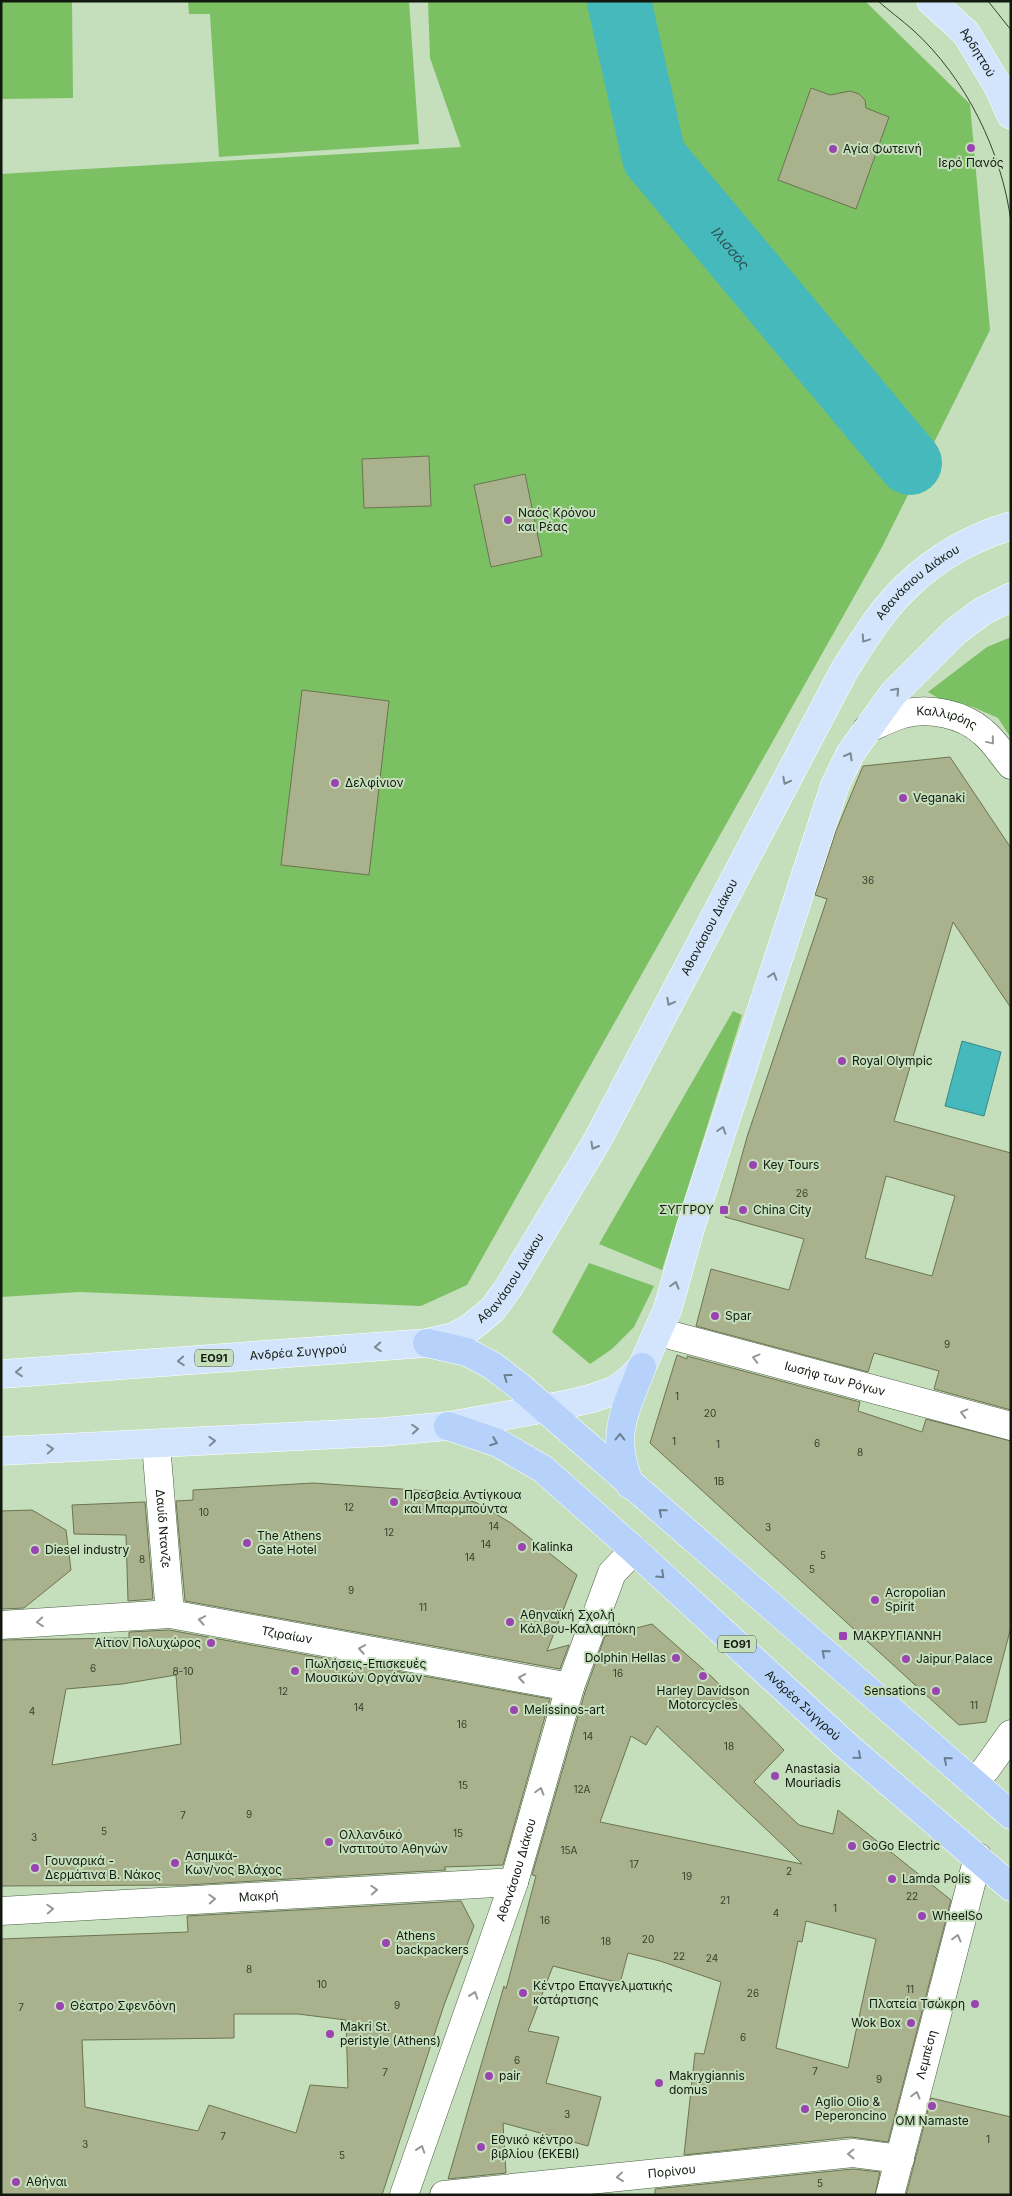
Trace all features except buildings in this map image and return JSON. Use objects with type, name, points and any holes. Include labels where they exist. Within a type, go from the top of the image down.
[{"type":"highway","name":"Ανδρέα Συγγρού","points":[[427,1343],[467,1352],[492,1366],[519,1386],[630,1485],[1011,1815]]},
{"type":"highway","points":[[630,1485],[624,1468],[619,1435],[642,1367]]},
{"type":"highway","name":"Ανδρέα Συγγρού","points":[[448,1426],[498,1443],[543,1469],[848,1747],[1011,1887]]},
{"type":"main road","name":"Αρδηττού","points":[[931,1],[966,33],[998,86],[1011,115]]},
{"type":"main road","name":"Αθανάσιου Διάκου","points":[[427,1343],[453,1337],[470,1328],[492,1310],[509,1286],[597,1141],[845,669],[878,620],[907,586],[942,558],[990,532],[1011,526]]},
{"type":"main road","points":[[544,1408],[592,1398],[613,1391],[628,1381],[642,1367],[668,1308],[690,1229],[835,785],[850,754],[893,694],[956,631],[983,611],[1011,597]]},
{"type":"main road","name":"Ανδρέα Συγγρού","points":[[1,1374],[427,1343]]},
{"type":"main road","name":"Ανδρέα Συγγρού","points":[[1,1451],[383,1432],[448,1426],[544,1408]]},
{"type":"street","name":"Καλλιρόης","points":[[867,729],[903,714],[922,712],[947,714],[964,719],[984,732],[1011,765]]},
{"type":"street","name":"Ιωσήφ των Ρόγων","points":[[659,1332],[1011,1426]]},
{"type":"street","name":"Δαυίδ Ντανζε","points":[[156,1444],[170,1614]]},
{"type":"street","name":"Αθανάσιου Διάκου","points":[[404,2195],[514,1882],[570,1687],[612,1573],[634,1550]]},
{"type":"street","name":"Τζιραίων","points":[[1,1624],[170,1614],[570,1687]]},
{"type":"street","points":[[973,1782],[986,1769],[1011,1734]]},
{"type":"street","name":"Λεμπέση","points":[[890,2195],[978,1858]]},
{"type":"street","name":"Μακρή","points":[[1,1911],[514,1882]]},
{"type":"street","name":"Πορίνου","points":[[444,2195],[853,2153],[900,2159]]},
{"type":"green space","points":[[1,1],[72,1],[73,98],[1,99]]},
{"type":"green space","points":[[188,1],[409,1],[419,144],[219,157],[210,14],[189,14]]},
{"type":"green space","points":[[428,1],[865,1],[970,104],[990,330],[882,547],[467,1285],[421,1306],[79,1292],[1,1297],[1,174],[461,147],[430,58]]},
{"type":"green space","points":[[1011,637],[1011,738],[998,718],[973,707],[945,702],[928,692],[987,647]]},
{"type":"green space","points":[[733,1011],[742,1015],[662,1270],[599,1244]]},
{"type":"green space","points":[[589,1263],[654,1286],[634,1327],[612,1349],[590,1364],[552,1332]]},
{"type":"water","points":[[962,1041],[1001,1052],[984,1116],[945,1106]]},
{"type":"waterway","name":"Ιλισσός","points":[[619,1],[654,157],[910,463]]},
{"type":"tram line","points":[[878,1],[913,30],[932,49],[965,93],[990,143],[999,169],[1011,222]]},
{"type":"tram line","points":[[988,1],[1011,30]]},
{"type":"place","name":"Ιερό Πανός","points":[[971,148]]},
{"type":"place","name":"Αγία Φωτεινή","points":[[833,149]]},
{"type":"place","name":"Ναός Κρόνου και Ρέας","points":[[508,520]]},
{"type":"place","name":"Δελφίνιον","points":[[335,783]]},
{"type":"place","name":"Veganaki","points":[[903,798]]},
{"type":"place","name":"Royal Olympic","points":[[842,1061]]},
{"type":"place","name":"Key Tours","points":[[753,1165]]},
{"type":"place","name":"ΣΥΓΓΡΟΥ","points":[[724,1210]]},
{"type":"place","name":"China City","points":[[743,1210]]},
{"type":"place","name":"Spar","points":[[715,1316]]},
{"type":"place","name":"Πρεσβεία Αντίγκουα και Μπαρμπούντα","points":[[394,1502]]},
{"type":"place","name":"The Athens Gate Hotel","points":[[247,1543]]},
{"type":"place","name":"Kalinka","points":[[522,1547]]},
{"type":"place","name":"Diesel industry","points":[[35,1550]]},
{"type":"place","name":"Acropolian Spirit","points":[[875,1600]]},
{"type":"place","name":"Αθηναϊκή Σχολή Κάλβου-Καλαμπόκη","points":[[510,1622]]},
{"type":"place","name":"ΜΑΚΡΥΓΙΑΝΝΗ","points":[[843,1636]]},
{"type":"place","name":"Αίτιον Πολυχώρος","points":[[211,1643]]},
{"type":"place","name":"Dolphin Hellas","points":[[676,1658]]},
{"type":"place","name":"Jaipur Palace","points":[[906,1659]]},
{"type":"place","name":"Πωλήσεις-Επισκευές Μουσικών Οργάνων","points":[[295,1671]]},
{"type":"place","name":"Harley Davidson Motorcycles","points":[[703,1676]]},
{"type":"place","name":"Sensations","points":[[936,1691]]},
{"type":"place","name":"Melissinos-art","points":[[514,1710]]},
{"type":"place","name":"Anastasia Mouriadis","points":[[775,1776]]},
{"type":"place","name":"Ολλανδικό Ινστιτούτο Αθηνών","points":[[329,1842]]},
{"type":"place","name":"GoGo Electric","points":[[852,1846]]},
{"type":"place","name":"Ασημικά- Κων/νος Βλάχος","points":[[175,1863]]},
{"type":"place","name":"Γουναρικά - Δερμάτινα Β. Νάκος","points":[[35,1868]]},
{"type":"place","name":"Lamda Polis","points":[[892,1879]]},
{"type":"place","name":"WheelSo","points":[[922,1916]]},
{"type":"place","name":"Athens backpackers","points":[[386,1943]]},
{"type":"place","name":"Κέντρο Επαγγελματικής κατάρτισης","points":[[523,1993]]},
{"type":"place","name":"Πλατεία Τσώκρη","points":[[975,2004]]},
{"type":"place","name":"Θέατρο Σφενδόνη","points":[[60,2006]]},
{"type":"place","name":"Wok Box","points":[[911,2023]]},
{"type":"place","name":"Makri St. peristyle (Athens)","points":[[330,2034]]},
{"type":"place","name":"pair","points":[[489,2076]]},
{"type":"place","name":"Makrygiannis domus","points":[[659,2083]]},
{"type":"place","name":"OM Namaste","points":[[932,2106]]},
{"type":"place","name":"Aglio Olio & Peperoncino","points":[[805,2109]]},
{"type":"place","name":"Εθνικό κέντρο βιβλίου (ΕΚΕΒΙ)","points":[[481,2147]]},
{"type":"place","name":"Αθήναι","points":[[16,2182]]}]
